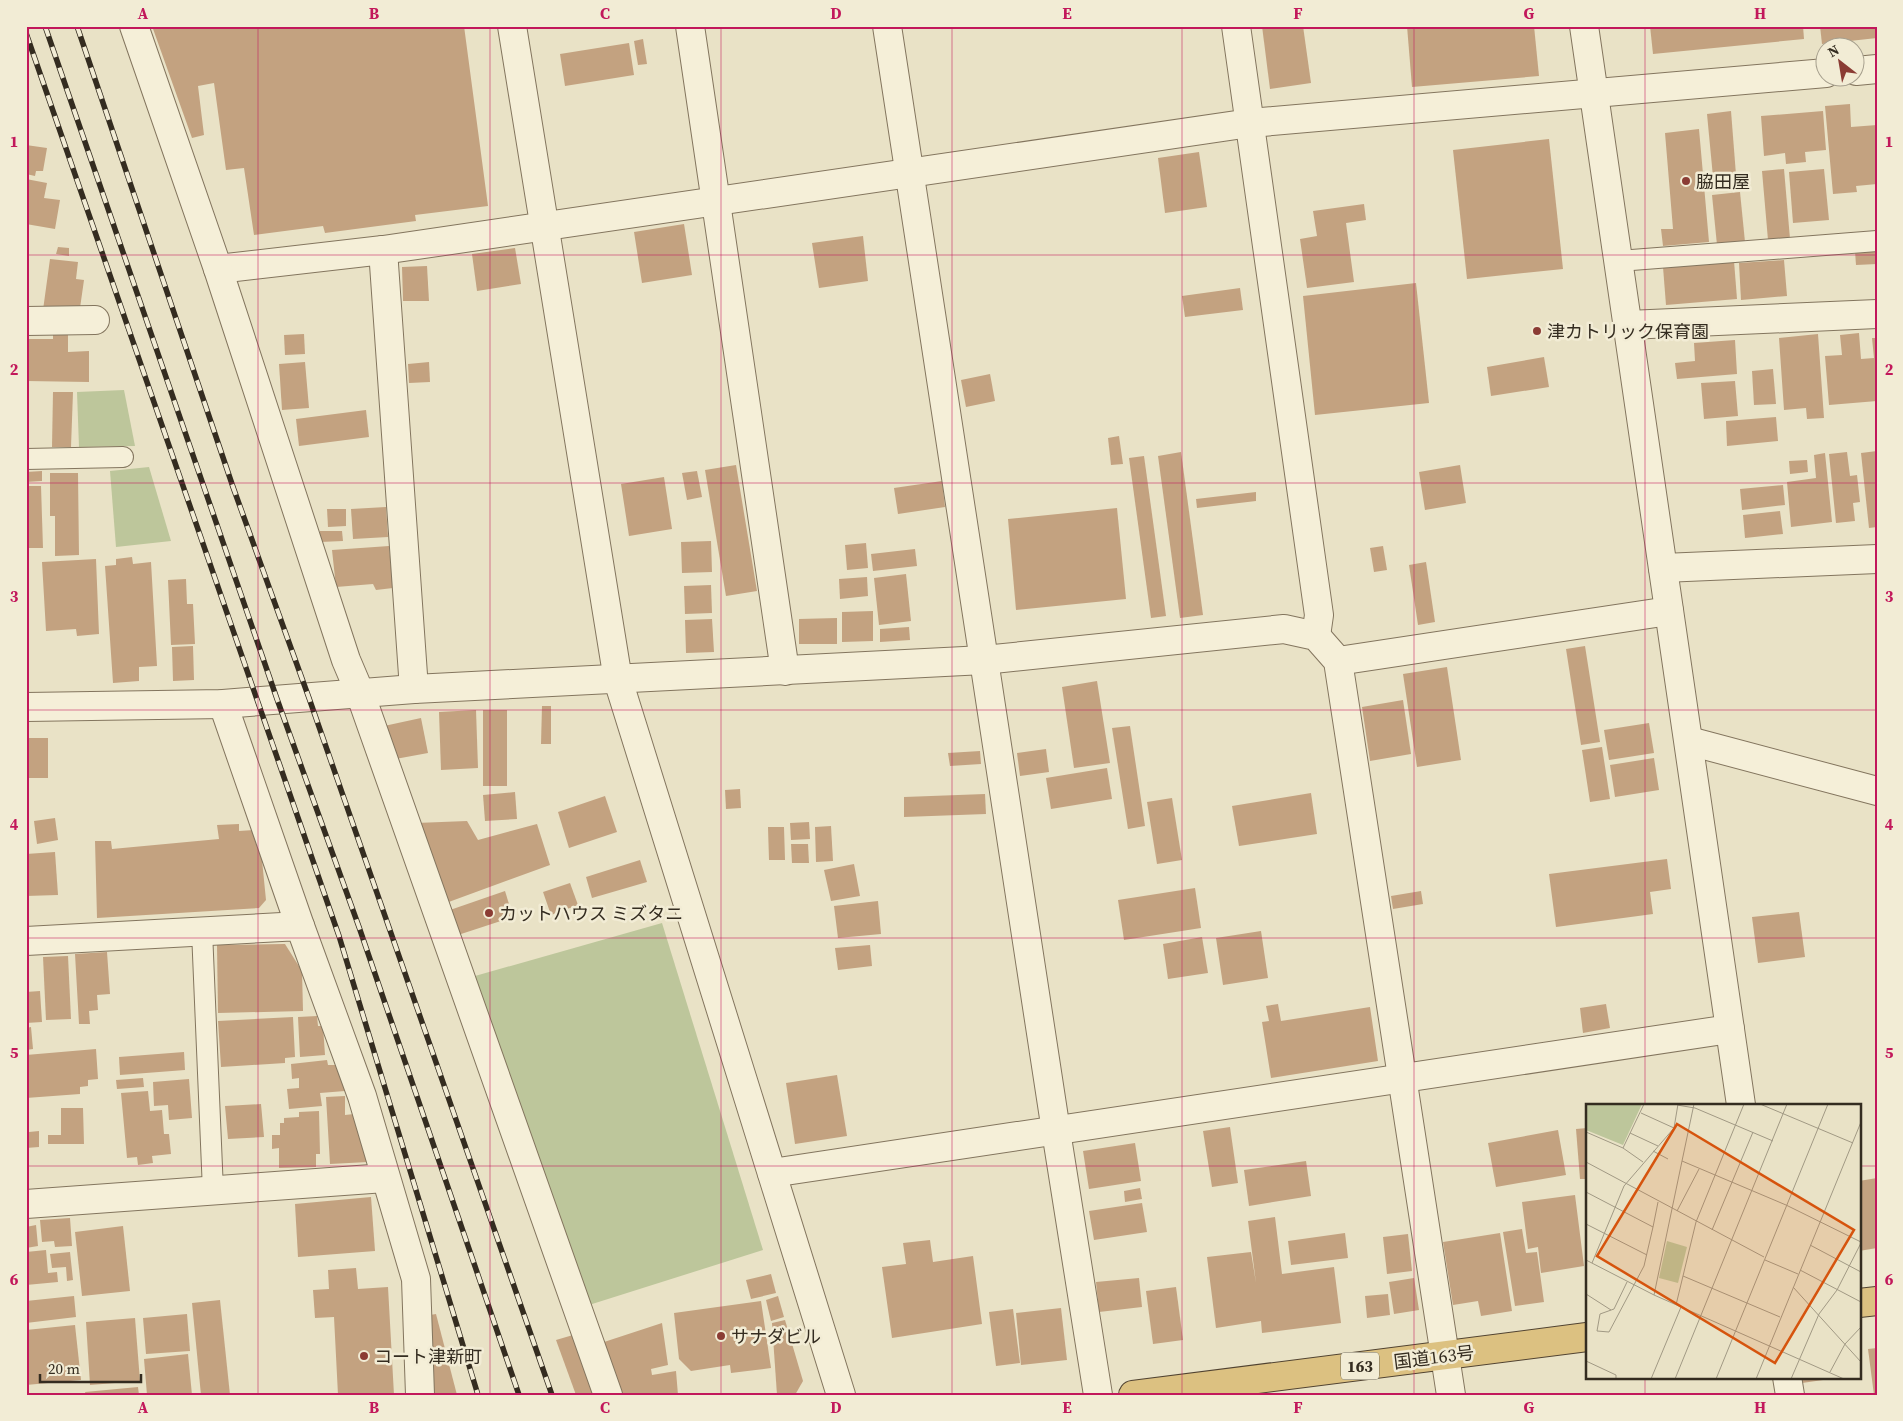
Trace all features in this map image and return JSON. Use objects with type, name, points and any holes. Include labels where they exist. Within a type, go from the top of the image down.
[{"type":"highway","points":[[1860,1303],[1877,1301]]},
{"type":"highway","name":"国道163号","points":[[1133,1395],[1586,1337]]},
{"type":"street","points":[[134,26],[218,269],[343,651],[360,694],[608,1395]]},
{"type":"street","points":[[512,26],[618,680],[841,1395]]},
{"type":"street","points":[[690,26],[785,671]]},
{"type":"street","points":[[887,26],[1098,1395]]},
{"type":"street","points":[[1236,26],[1319,615],[1316,636]]},
{"type":"street","points":[[1584,26],[1741,1104]]},
{"type":"street","points":[[218,269],[383,250],[1250,123],[1816,74]]},
{"type":"street","points":[[383,250],[414,689]]},
{"type":"street","points":[[1628,325],[1877,314]]},
{"type":"street","points":[[26,321],[95,320]]},
{"type":"street","points":[[1663,568],[1877,559]]},
{"type":"street","points":[[1338,660],[1669,611]]},
{"type":"street","points":[[26,707],[223,704],[414,689],[984,660],[1284,629],[1316,636],[1338,660],[1451,1395]]},
{"type":"street","points":[[223,704],[300,926],[362,1096],[416,1279],[420,1395]]},
{"type":"street","points":[[1689,741],[1877,790]]},
{"type":"street","points":[[26,941],[300,926]]},
{"type":"street","points":[[772,1173],[1730,1029]]},
{"type":"street","points":[[26,1204],[385,1178]]},
{"type":"street","points":[[1787,1378],[1790,1395]]},
{"type":"lane","points":[[1619,261],[1877,241]]},
{"type":"lane","points":[[26,459],[123,457]]},
{"type":"lane","points":[[202,931],[213,1190]]},
{"type":"green space","points":[[124,390],[135,446],[79,447],[77,392]]},
{"type":"green space","points":[[149,467],[171,541],[116,547],[110,471]]},
{"type":"green space","points":[[662,923],[763,1250],[589,1305],[475,976]]},
{"type":"building","points":[[152,26],[261,26],[261,29],[279,26],[464,26],[488,206],[415,215],[416,221],[325,233],[323,226],[254,235],[244,168],[226,170],[214,83],[198,86],[204,135],[192,138]]},
{"type":"building","points":[[1262,26],[1303,26],[1311,83],[1270,89]]},
{"type":"building","points":[[1407,26],[1534,26],[1539,76],[1412,87]]},
{"type":"building","points":[[1650,26],[1803,26],[1804,39],[1653,54]]},
{"type":"building","points":[[1820,26],[1877,26],[1877,38],[1821,38]]},
{"type":"building","points":[[643,39],[647,64],[638,65],[634,41]]},
{"type":"building","points":[[629,43],[634,75],[565,86],[560,54]]},
{"type":"building","points":[[1850,104],[1851,127],[1877,125],[1877,184],[1856,186],[1857,192],[1833,194],[1825,106]]},
{"type":"building","points":[[1731,111],[1736,175],[1713,177],[1707,114]]},
{"type":"building","points":[[1823,111],[1826,150],[1805,152],[1806,162],[1786,164],[1785,153],[1764,156],[1761,116]]},
{"type":"building","name":"脇田屋","points":[[1699,129],[1709,242],[1663,246],[1661,229],[1673,229],[1665,133]]},
{"type":"building","points":[[1549,139],[1563,269],[1467,279],[1453,150]]},
{"type":"building","points":[[26,145],[47,148],[43,171],[36,171],[35,176],[26,174]]},
{"type":"building","points":[[1199,152],[1207,207],[1165,213],[1158,158]]},
{"type":"building","points":[[1784,169],[1790,239],[1768,240],[1762,171]]},
{"type":"building","points":[[1824,169],[1829,220],[1793,223],[1789,172]]},
{"type":"building","points":[[26,179],[47,183],[44,198],[60,200],[55,229],[26,224]]},
{"type":"building","points":[[1740,192],[1745,242],[1717,245],[1712,195]]},
{"type":"building","points":[[1364,204],[1366,220],[1346,223],[1354,282],[1307,288],[1300,239],[1317,236],[1313,211]]},
{"type":"building","points":[[684,224],[692,275],[642,283],[634,232]]},
{"type":"building","points":[[863,236],[868,281],[819,288],[812,243]]},
{"type":"building","points":[[58,247],[69,248],[69,256],[56,254]]},
{"type":"building","points":[[515,248],[521,284],[477,291],[472,254]]},
{"type":"building","points":[[1877,249],[1877,264],[1856,265],[1855,251]]},
{"type":"building","points":[[50,259],[78,262],[76,279],[84,280],[79,315],[43,310]]},
{"type":"building","points":[[1784,260],[1787,296],[1741,300],[1739,263]]},
{"type":"building","points":[[1734,261],[1737,299],[1666,305],[1663,267]]},
{"type":"building","points":[[427,266],[429,301],[403,301],[402,267]]},
{"type":"building","points":[[1416,283],[1429,403],[1315,415],[1303,296]]},
{"type":"building","points":[[1240,288],[1243,310],[1185,317],[1182,296]]},
{"type":"building","points":[[53,333],[68,333],[68,352],[89,351],[89,382],[26,381],[26,339],[53,339]]},
{"type":"building","points":[[1859,333],[1861,359],[1874,358],[1872,338],[1877,338],[1877,401],[1829,405],[1825,356],[1842,355],[1840,335]]},
{"type":"building","points":[[304,334],[305,354],[285,355],[284,335]]},
{"type":"building","points":[[1818,334],[1824,418],[1807,419],[1806,408],[1784,410],[1779,338]]},
{"type":"building","points":[[1735,340],[1737,374],[1677,379],[1675,363],[1695,361],[1694,343]]},
{"type":"building","points":[[1544,357],[1549,387],[1491,396],[1487,367]]},
{"type":"building","points":[[305,362],[309,408],[282,410],[279,364]]},
{"type":"building","points":[[429,362],[430,382],[409,383],[408,364]]},
{"type":"building","points":[[1773,369],[1776,404],[1754,405],[1752,371]]},
{"type":"building","points":[[990,374],[995,401],[966,407],[961,380]]},
{"type":"building","points":[[1735,381],[1738,416],[1704,419],[1701,383]]},
{"type":"building","points":[[53,392],[73,392],[71,447],[52,447]]},
{"type":"building","points":[[366,410],[369,437],[299,446],[296,419]]},
{"type":"building","points":[[1776,417],[1778,441],[1727,446],[1726,421]]},
{"type":"building","points":[[1119,436],[1123,464],[1111,465],[1108,438]]},
{"type":"building","points":[[1877,451],[1877,527],[1869,528],[1861,453]]},
{"type":"building","points":[[1181,452],[1203,615],[1180,618],[1158,456]]},
{"type":"building","points":[[1847,452],[1850,476],[1857,475],[1860,502],[1853,503],[1855,521],[1836,523],[1829,454]]},
{"type":"building","points":[[1825,453],[1832,522],[1791,527],[1787,482],[1816,478],[1814,455]]},
{"type":"building","points":[[1144,456],[1166,616],[1151,618],[1129,458]]},
{"type":"building","points":[[1807,460],[1808,472],[1790,474],[1789,461]]},
{"type":"building","points":[[736,465],[757,591],[726,596],[705,470]]},
{"type":"building","points":[[1460,465],[1466,503],[1425,510],[1419,472]]},
{"type":"building","points":[[42,471],[42,481],[26,482],[26,472]]},
{"type":"building","points":[[697,471],[702,497],[687,500],[682,473]]},
{"type":"building","points":[[50,473],[78,473],[79,555],[55,556],[55,516],[50,516]]},
{"type":"building","points":[[664,477],[672,529],[629,536],[621,484]]},
{"type":"building","points":[[942,481],[945,507],[898,514],[894,488]]},
{"type":"building","points":[[1783,485],[1785,505],[1742,510],[1740,489]]},
{"type":"building","points":[[26,486],[41,486],[43,548],[26,548]]},
{"type":"building","points":[[1256,492],[1256,501],[1197,508],[1196,499]]},
{"type":"building","points":[[386,507],[388,537],[353,539],[351,509]]},
{"type":"building","points":[[1117,508],[1126,599],[1016,610],[1008,519]]},
{"type":"building","points":[[327,509],[346,509],[346,526],[328,527]]},
{"type":"building","points":[[1780,511],[1783,534],[1745,538],[1743,515]]},
{"type":"building","points":[[320,531],[342,531],[343,541],[320,542]]},
{"type":"building","points":[[711,541],[712,572],[682,573],[681,542]]},
{"type":"building","points":[[866,543],[868,568],[847,570],[845,545]]},
{"type":"building","points":[[389,546],[393,588],[376,590],[373,584],[336,587],[332,550]]},
{"type":"building","points":[[1383,546],[1387,570],[1374,572],[1370,548]]},
{"type":"building","points":[[915,549],[917,566],[873,571],[871,554]]},
{"type":"building","points":[[132,557],[133,564],[151,562],[157,666],[139,667],[139,681],[113,683],[105,566],[116,565],[116,559]]},
{"type":"building","points":[[96,559],[99,634],[77,636],[76,629],[46,631],[42,562]]},
{"type":"building","points":[[1426,562],[1435,622],[1418,625],[1409,565]]},
{"type":"building","points":[[906,574],[911,621],[879,625],[874,578]]},
{"type":"building","points":[[867,577],[868,596],[840,599],[839,579]]},
{"type":"building","points":[[186,579],[187,604],[193,604],[195,644],[171,645],[168,580]]},
{"type":"building","points":[[711,585],[712,613],[685,614],[684,586]]},
{"type":"building","points":[[873,611],[873,641],[842,642],[842,612]]},
{"type":"building","points":[[837,618],[837,644],[799,644],[799,619]]},
{"type":"building","points":[[712,619],[714,652],[686,653],[685,620]]},
{"type":"building","points":[[909,627],[910,640],[880,642],[880,629]]},
{"type":"building","points":[[193,646],[194,680],[173,681],[172,647]]},
{"type":"building","points":[[1585,646],[1600,742],[1581,745],[1566,649]]},
{"type":"building","points":[[1447,667],[1461,760],[1417,767],[1403,674]]},
{"type":"building","points":[[1097,681],[1110,763],[1074,768],[1062,687]]},
{"type":"building","points":[[1403,700],[1411,754],[1370,761],[1362,707]]},
{"type":"building","points":[[542,706],[551,706],[551,744],[541,744]]},
{"type":"building","points":[[476,710],[478,768],[441,770],[439,712]]},
{"type":"building","points":[[483,710],[507,710],[507,786],[483,786]]},
{"type":"building","points":[[421,718],[428,753],[390,760],[384,726]]},
{"type":"building","points":[[1649,723],[1654,753],[1609,760],[1604,730]]},
{"type":"building","points":[[1130,726],[1145,826],[1128,829],[1112,728]]},
{"type":"building","points":[[26,738],[48,738],[48,778],[26,778]]},
{"type":"building","points":[[1602,747],[1610,799],[1590,802],[1582,750]]},
{"type":"building","points":[[1046,749],[1049,772],[1020,776],[1017,753]]},
{"type":"building","points":[[980,751],[981,764],[950,766],[948,753]]},
{"type":"building","points":[[1654,758],[1659,790],[1615,797],[1610,765]]},
{"type":"building","points":[[1107,768],[1112,799],[1051,809],[1046,778]]},
{"type":"building","points":[[740,789],[741,808],[726,809],[725,790]]},
{"type":"building","points":[[515,792],[517,819],[485,821],[483,795]]},
{"type":"building","points":[[1311,793],[1317,834],[1239,846],[1232,806]]},
{"type":"building","points":[[985,794],[986,814],[904,817],[904,797]]},
{"type":"building","points":[[605,796],[617,832],[569,848],[558,812]]},
{"type":"building","points":[[1172,798],[1182,860],[1157,864],[1147,802]]},
{"type":"building","points":[[55,818],[58,840],[37,844],[34,821]]},
{"type":"building","points":[[467,821],[478,840],[537,824],[550,865],[446,903],[416,823]]},
{"type":"building","points":[[809,822],[810,839],[791,840],[790,823]]},
{"type":"building","points":[[239,824],[239,831],[254,830],[256,844],[261,850],[266,900],[259,908],[97,918],[95,841],[111,841],[112,849],[219,839],[217,825]]},
{"type":"building","points":[[831,826],[833,861],[816,862],[815,827]]},
{"type":"building","points":[[768,827],[784,827],[785,860],[769,860]]},
{"type":"building","points":[[791,844],[808,844],[809,863],[792,863]]},
{"type":"building","points":[[55,852],[58,895],[26,896],[26,854]]},
{"type":"building","points":[[1667,859],[1671,889],[1650,892],[1653,914],[1556,927],[1549,874]]},
{"type":"building","points":[[640,860],[647,882],[592,898],[586,877]]},
{"type":"building","points":[[854,864],[860,896],[831,901],[824,870]]},
{"type":"building","points":[[570,883],[578,905],[551,915],[543,892]]},
{"type":"building","points":[[1195,888],[1201,928],[1124,940],[1118,900]]},
{"type":"building","points":[[505,891],[513,917],[458,935],[450,910]]},
{"type":"building","points":[[1421,891],[1423,904],[1393,909],[1391,896]]},
{"type":"building","points":[[878,901],[881,934],[838,938],[834,906]]},
{"type":"building","points":[[1799,912],[1805,957],[1758,963],[1752,917]]},
{"type":"building","points":[[1261,931],[1268,978],[1223,985],[1216,938]]},
{"type":"building","points":[[1202,937],[1208,973],[1168,979],[1163,944]]},
{"type":"building","points":[[285,944],[302,971],[303,1011],[218,1013],[217,945]]},
{"type":"building","points":[[870,945],[872,966],[838,970],[835,948]]},
{"type":"building","points":[[107,952],[110,994],[97,995],[98,1010],[89,1011],[90,1024],[79,1024],[75,954]]},
{"type":"building","points":[[68,956],[71,1019],[46,1020],[43,957]]},
{"type":"building","points":[[40,991],[42,1022],[26,1023],[26,992]]},
{"type":"building","points":[[1278,1004],[1281,1021],[1370,1007],[1378,1061],[1271,1078],[1262,1022],[1269,1021],[1266,1006]]},
{"type":"building","points":[[1606,1004],[1610,1028],[1583,1033],[1580,1008]]},
{"type":"building","points":[[317,1016],[318,1026],[323,1026],[325,1055],[300,1057],[298,1017]]},
{"type":"building","points":[[293,1017],[295,1057],[285,1058],[285,1063],[221,1067],[218,1021]]},
{"type":"building","points":[[31,1027],[33,1049],[26,1050],[26,1028]]},
{"type":"building","points":[[96,1049],[98,1079],[88,1080],[88,1086],[80,1087],[80,1094],[26,1098],[26,1055]]},
{"type":"building","points":[[184,1052],[185,1070],[120,1075],[119,1057]]},
{"type":"building","points":[[327,1060],[328,1065],[336,1065],[345,1091],[320,1093],[322,1106],[289,1109],[287,1089],[299,1088],[299,1078],[292,1079],[291,1064]]},
{"type":"building","points":[[837,1075],[847,1136],[795,1144],[786,1083]]},
{"type":"building","points":[[143,1078],[144,1087],[117,1089],[116,1080]]},
{"type":"building","points":[[189,1079],[192,1118],[169,1120],[168,1105],[154,1106],[153,1082]]},
{"type":"building","points":[[148,1091],[150,1111],[162,1110],[164,1134],[169,1134],[171,1154],[152,1156],[153,1163],[138,1165],[137,1157],[127,1158],[121,1093]]},
{"type":"building","points":[[345,1096],[345,1115],[354,1114],[368,1162],[330,1164],[326,1097]]},
{"type":"building","points":[[261,1104],[264,1137],[228,1139],[225,1106]]},
{"type":"building","points":[[61,1108],[83,1108],[84,1144],[48,1144],[48,1135],[61,1135]]},
{"type":"building","points":[[319,1111],[320,1154],[316,1154],[316,1167],[279,1168],[279,1148],[272,1149],[272,1135],[280,1135],[280,1123],[284,1123],[284,1118],[299,1117],[299,1112]]},
{"type":"building","points":[[26,1115],[28,1115],[29,1132],[39,1131],[39,1147],[26,1148]]},
{"type":"building","points":[[1230,1127],[1238,1183],[1212,1187],[1203,1131]]},
{"type":"building","points":[[1586,1128],[1586,1179],[1580,1179],[1576,1129]]},
{"type":"building","points":[[1558,1130],[1566,1175],[1496,1187],[1488,1143]]},
{"type":"building","points":[[1135,1143],[1141,1181],[1089,1189],[1083,1151]]},
{"type":"building","points":[[1306,1161],[1311,1196],[1249,1206],[1244,1170]]},
{"type":"building","points":[[1877,1178],[1877,1248],[1860,1251],[1860,1181]]},
{"type":"building","points":[[1140,1188],[1142,1199],[1125,1202],[1124,1191]]},
{"type":"building","points":[[1575,1195],[1584,1266],[1541,1273],[1538,1247],[1528,1249],[1522,1202]]},
{"type":"building","points":[[371,1197],[375,1251],[298,1257],[295,1204]]},
{"type":"building","points":[[1142,1203],[1147,1232],[1094,1240],[1089,1211]]},
{"type":"building","points":[[1275,1217],[1282,1274],[1334,1267],[1341,1323],[1262,1333],[1261,1321],[1216,1328],[1207,1257],[1251,1252],[1256,1283],[1248,1221]]},
{"type":"building","points":[[70,1218],[72,1246],[55,1247],[54,1241],[42,1242],[40,1220]]},
{"type":"building","points":[[36,1225],[38,1246],[26,1248],[26,1227]]},
{"type":"building","points":[[123,1226],[130,1291],[82,1296],[75,1232]]},
{"type":"building","points":[[1522,1229],[1526,1253],[1537,1252],[1544,1302],[1515,1306],[1503,1232]]},
{"type":"building","points":[[1345,1233],[1348,1258],[1291,1265],[1288,1241]]},
{"type":"building","points":[[1500,1233],[1512,1311],[1481,1316],[1478,1301],[1453,1305],[1443,1242]]},
{"type":"building","points":[[1408,1234],[1412,1271],[1387,1274],[1383,1237]]},
{"type":"building","points":[[930,1240],[933,1262],[973,1256],[982,1324],[892,1338],[882,1267],[906,1264],[903,1243]]},
{"type":"building","points":[[46,1250],[48,1273],[57,1272],[58,1282],[26,1285],[26,1252]]},
{"type":"building","points":[[70,1252],[73,1280],[67,1281],[66,1267],[52,1268],[50,1254]]},
{"type":"building","name":"コート津新町","points":[[356,1268],[358,1289],[388,1287],[394,1395],[338,1395],[334,1317],[315,1318],[313,1290],[329,1289],[328,1270]]},
{"type":"building","points":[[771,1274],[776,1293],[751,1299],[746,1280]]},
{"type":"building","points":[[1139,1278],[1142,1307],[1099,1312],[1096,1282]]},
{"type":"building","points":[[1414,1278],[1419,1310],[1394,1314],[1389,1282]]},
{"type":"building","points":[[1176,1287],[1183,1340],[1153,1344],[1146,1291]]},
{"type":"building","points":[[1388,1294],[1390,1315],[1367,1318],[1365,1296]]},
{"type":"building","points":[[74,1296],[76,1317],[26,1323],[26,1301]]},
{"type":"building","points":[[778,1296],[784,1317],[771,1321],[766,1300]]},
{"type":"building","points":[[220,1300],[230,1395],[201,1395],[192,1303]]},
{"type":"building","name":"サナダビル","points":[[761,1301],[771,1368],[731,1373],[730,1365],[691,1371],[679,1359],[674,1313]]},
{"type":"building","points":[[1061,1308],[1067,1360],[1021,1365],[1016,1313]]},
{"type":"building","points":[[1013,1309],[1020,1363],[996,1366],[989,1312]]},
{"type":"building","points":[[187,1314],[190,1351],[146,1354],[143,1318]]},
{"type":"building","points":[[436,1314],[457,1395],[432,1395],[430,1315]]},
{"type":"building","points":[[135,1318],[140,1381],[90,1385],[86,1322]]},
{"type":"building","points":[[785,1320],[803,1381],[795,1395],[777,1395],[772,1323]]},
{"type":"building","points":[[662,1323],[668,1365],[651,1369],[652,1375],[676,1371],[678,1395],[619,1395],[601,1343]]},
{"type":"building","points":[[75,1325],[81,1380],[26,1385],[26,1330]]},
{"type":"building","points":[[573,1335],[594,1395],[576,1395],[556,1340]]},
{"type":"building","points":[[1877,1348],[1877,1395],[1874,1395],[1868,1349]]},
{"type":"building","points":[[188,1354],[192,1395],[147,1395],[144,1359]]},
{"type":"building","points":[[1794,1378],[1830,1378],[1830,1379],[1795,1384]]},
{"type":"building","points":[[138,1387],[139,1395],[86,1395],[85,1392]]},
{"type":"railway","points":[[45,26],[277,699],[359,927],[519,1395]]},
{"type":"railway","points":[[77,26],[233,487],[309,698],[552,1395]]},
{"type":"railway","points":[[26,33],[339,936],[478,1395]]},
{"type":"place","name":"脇田屋","points":[[1686,181]]},
{"type":"place","name":"津カトリック保育園","points":[[1537,331]]},
{"type":"place","name":"カットハウス ミズタニ","points":[[489,913]]},
{"type":"place","name":"サナダビル","points":[[721,1336]]},
{"type":"place","name":"コート津新町","points":[[364,1356]]}]
